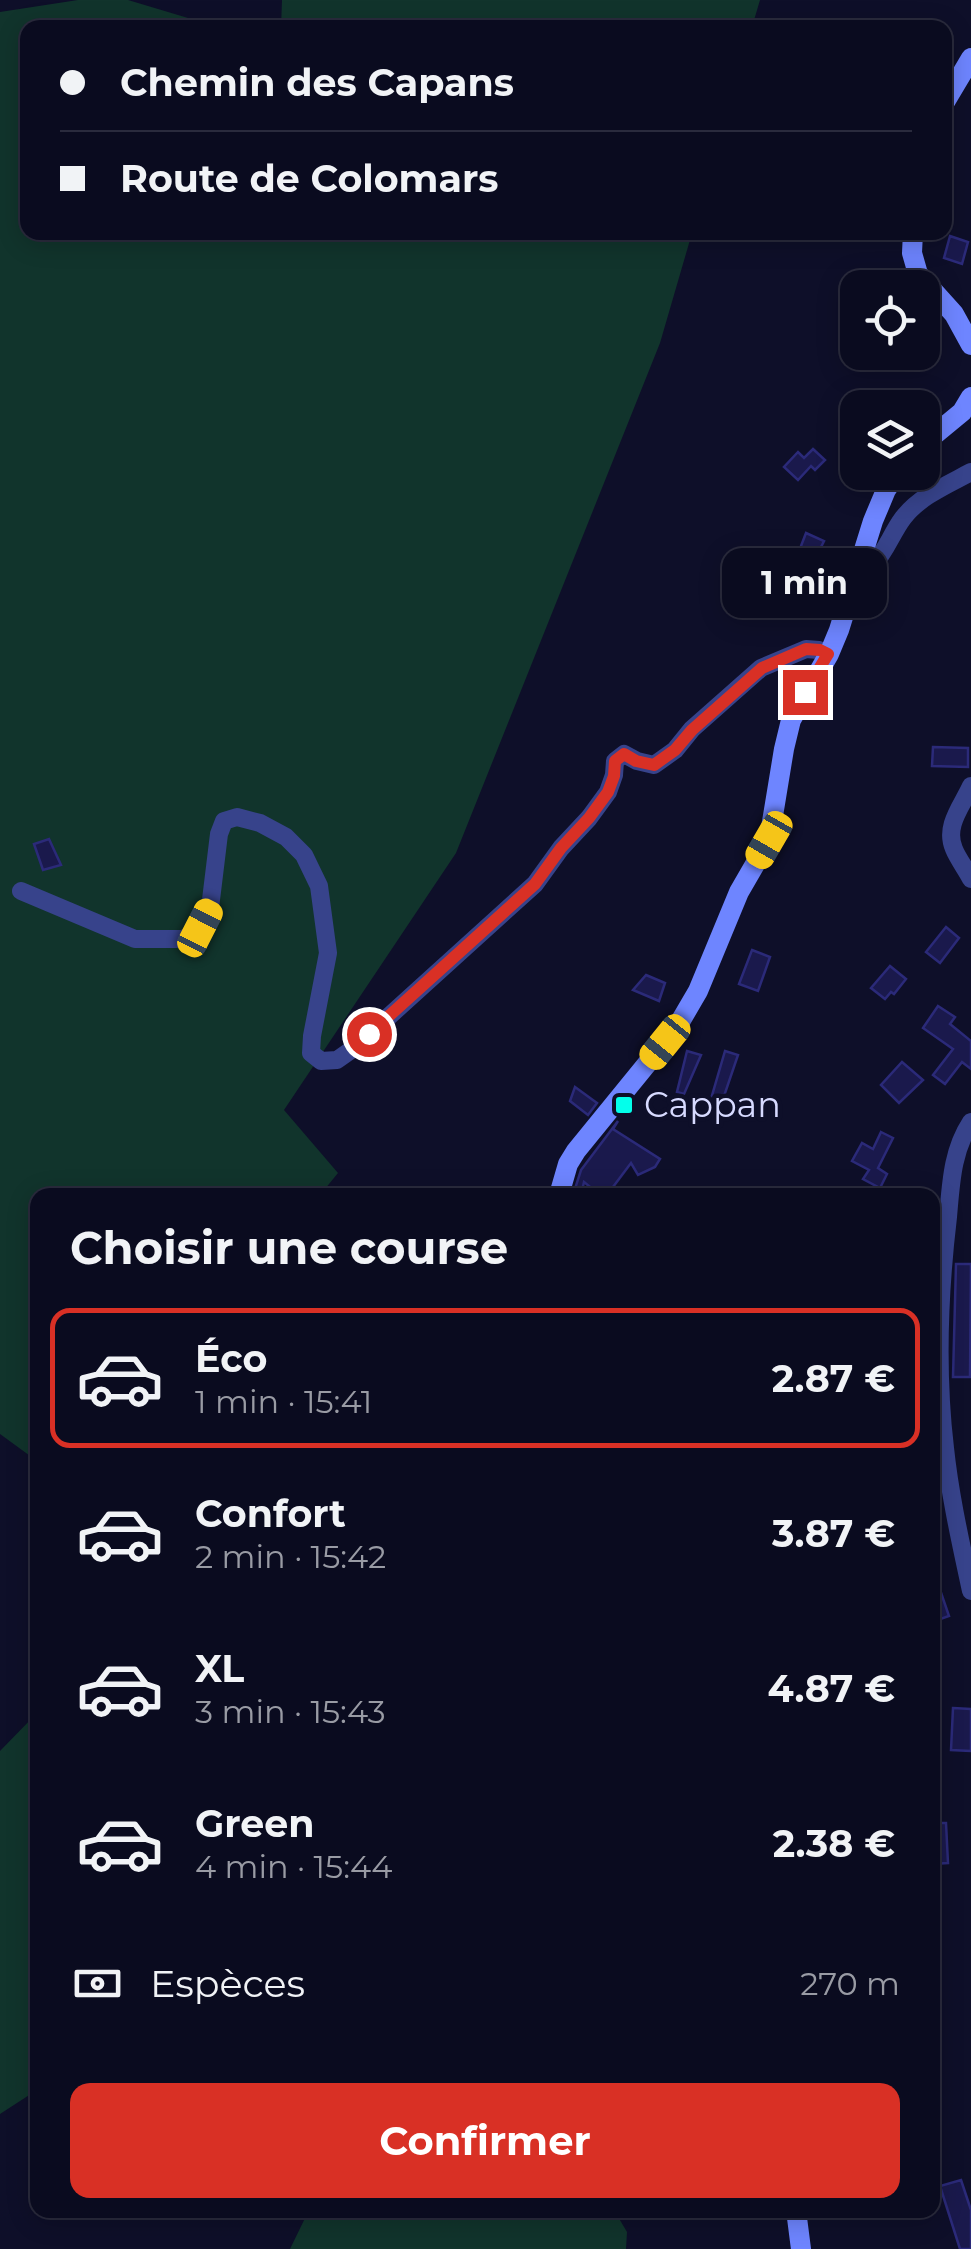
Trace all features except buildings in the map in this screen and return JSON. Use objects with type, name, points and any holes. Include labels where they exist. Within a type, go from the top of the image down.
[{"type":"main road","points":[[952,90],[971,58]]},
{"type":"main road","points":[[913,240],[918,274],[954,314],[971,346]]},
{"type":"main road","points":[[940,430],[962,412],[971,397]]},
{"type":"main road","points":[[561,1188],[576,1151],[693,1002],[739,892],[769,840],[791,720],[828,654],[886,490]]},
{"type":"main road","points":[[797,2218],[802,2249]]},
{"type":"street","points":[[857,566],[872,566],[900,522],[918,503],[971,472]]},
{"type":"street","points":[[21,891],[135,939],[184,939],[200,928],[210,908],[224,821],[237,817],[286,836],[304,854],[319,886],[328,953],[311,1052],[321,1061],[337,1060],[535,884],[608,792],[615,761],[624,754],[654,765],[762,668],[806,649],[828,654]]},
{"type":"street","points":[[971,786],[950,832],[953,848],[971,879]]},
{"type":"street","points":[[971,1122],[960,1138],[953,1165],[940,1324],[944,1445],[971,1591]]},
{"type":"green space","points":[[78,0],[128,0],[195,20],[20,20],[20,240],[690,240],[660,343],[456,853],[284,1110],[338,1173],[326,1188],[30,1188],[30,1456],[0,1434],[0,12]]},
{"type":"green space","points":[[282,0],[760,0],[754,20],[281,20]]},
{"type":"green space","points":[[30,1720],[30,2095],[0,2114],[0,1751]]},
{"type":"green space","points":[[305,2218],[619,2218],[627,2232],[626,2249],[290,2249]]},
{"type":"place","name":"Cappan","points":[[624,1105]]},
{"type":"route","points":[[369,1034],[535,884],[608,792],[615,761],[624,754],[654,765],[762,668],[806,649],[820,650],[828,654],[805,692]]}]
